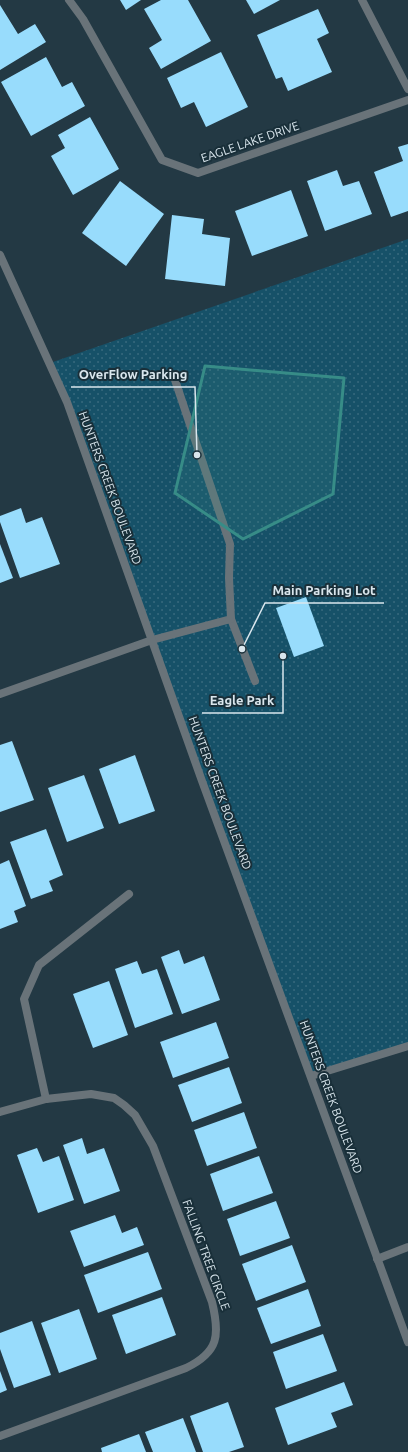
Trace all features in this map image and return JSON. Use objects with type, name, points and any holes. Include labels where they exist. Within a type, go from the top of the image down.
[{"type":"street","name":"EAGLE LAKE DRIVE","points":[[69,0],[83,19],[162,160],[198,173],[408,100]]},
{"type":"street","points":[[362,0],[408,89]]},
{"type":"street","name":"HUNTERS CREEK BOULEVARD","points":[[0,255],[67,402],[152,640],[408,1342]]},
{"type":"street","points":[[175,380],[230,544],[230,619],[255,681]]},
{"type":"street","points":[[0,694],[152,640],[230,619]]},
{"type":"street","points":[[46,1099],[24,999],[39,965],[129,894]]},
{"type":"street","points":[[311,1076],[408,1046]]},
{"type":"street","name":"FALLING TREE CIRCLE","points":[[0,1112],[46,1099],[90,1094],[114,1098],[135,1115],[153,1146],[212,1302],[217,1326],[216,1335],[207,1354],[200,1361],[186,1368],[0,1436]]},
{"type":"street","points":[[377,1259],[408,1247]]},
{"type":"highlighted area","points":[[205,366],[344,378],[333,494],[243,539],[175,493]]},
{"type":"shaded area","points":[[408,239],[408,1046],[311,1076],[50,363]]},
{"type":"building","points":[[120,0],[141,0],[126,10]]},
{"type":"building","points":[[161,0],[188,0],[211,41],[161,69],[149,48],[162,40],[144,9]]},
{"type":"building","points":[[246,0],[280,0],[254,14]]},
{"type":"building","points":[[0,5],[18,34],[35,24],[46,42],[0,70]]},
{"type":"building","points":[[318,9],[329,33],[317,39],[332,72],[288,91],[282,77],[276,79],[257,35]]},
{"type":"building","points":[[221,52],[248,107],[206,127],[194,102],[181,108],[167,78]]},
{"type":"building","points":[[46,57],[62,87],[72,82],[85,106],[31,136],[1,82]]},
{"type":"building","points":[[90,117],[119,169],[73,195],[51,156],[65,148],[58,135]]},
{"type":"building","points":[[408,144],[408,211],[391,217],[374,172],[403,161],[398,147]]},
{"type":"building","points":[[337,170],[343,186],[359,181],[372,214],[325,231],[307,181]]},
{"type":"building","points":[[120,181],[164,214],[126,266],[82,233]]},
{"type":"building","points":[[291,190],[308,236],[252,256],[235,211]]},
{"type":"building","points":[[172,215],[204,219],[202,234],[230,238],[225,286],[165,279]]},
{"type":"building","points":[[21,508],[26,523],[42,517],[60,564],[20,578],[0,522],[0,516]]},
{"type":"building","points":[[0,544],[13,578],[0,583]]},
{"type":"building","points":[[306,597],[324,646],[294,657],[276,608]]},
{"type":"building","points":[[12,741],[34,800],[0,812],[0,745]]},
{"type":"building","points":[[135,755],[155,811],[119,824],[99,769]]},
{"type":"building","points":[[84,775],[104,828],[67,842],[48,788]]},
{"type":"building","points":[[46,829],[63,875],[49,881],[53,891],[31,899],[10,842]]},
{"type":"building","points":[[9,860],[26,906],[14,911],[18,922],[0,929],[0,864]]},
{"type":"building","points":[[179,950],[184,964],[204,956],[220,1000],[182,1014],[161,957]]},
{"type":"building","points":[[137,961],[142,974],[157,969],[173,1014],[135,1028],[115,969]]},
{"type":"building","points":[[109,981],[128,1035],[93,1048],[73,994]]},
{"type":"building","points":[[216,1022],[229,1058],[173,1078],[160,1042]]},
{"type":"building","points":[[229,1067],[242,1103],[192,1122],[178,1085]]},
{"type":"building","points":[[244,1112],[257,1148],[207,1166],[194,1130]]},
{"type":"building","points":[[82,1138],[87,1154],[104,1148],[120,1191],[84,1204],[63,1145]]},
{"type":"building","points":[[37,1148],[43,1162],[59,1156],[74,1200],[38,1213],[17,1155]]},
{"type":"building","points":[[259,1156],[273,1193],[223,1211],[210,1174]]},
{"type":"building","points":[[276,1201],[290,1238],[240,1256],[227,1219]]},
{"type":"building","points":[[115,1215],[122,1233],[137,1227],[144,1245],[84,1267],[70,1231]]},
{"type":"building","points":[[292,1245],[306,1282],[256,1301],[242,1264]]},
{"type":"building","points":[[148,1252],[162,1289],[98,1313],[84,1275]]},
{"type":"building","points":[[308,1289],[321,1326],[271,1344],[257,1308]]},
{"type":"building","points":[[162,1297],[176,1335],[126,1354],[112,1315]]},
{"type":"building","points":[[79,1309],[97,1359],[59,1373],[41,1323]]},
{"type":"building","points":[[32,1321],[51,1375],[14,1388],[0,1349],[0,1333]]},
{"type":"building","points":[[323,1334],[337,1371],[286,1389],[273,1352]]},
{"type":"building","points":[[0,1371],[7,1390],[0,1393]]},
{"type":"building","points":[[344,1382],[353,1405],[331,1413],[337,1427],[288,1445],[275,1408]]},
{"type":"building","points":[[228,1402],[244,1447],[229,1452],[203,1452],[190,1416]]},
{"type":"building","points":[[183,1418],[196,1452],[153,1452],[145,1432]]},
{"type":"building","points":[[139,1434],[146,1452],[102,1452],[101,1448]]},
{"type":"place","name":"OverFlow Parking","points":[[197,455]]},
{"type":"place","name":"Main Parking Lot","points":[[242,649]]},
{"type":"place","name":"Eagle Park","points":[[283,656]]}]
